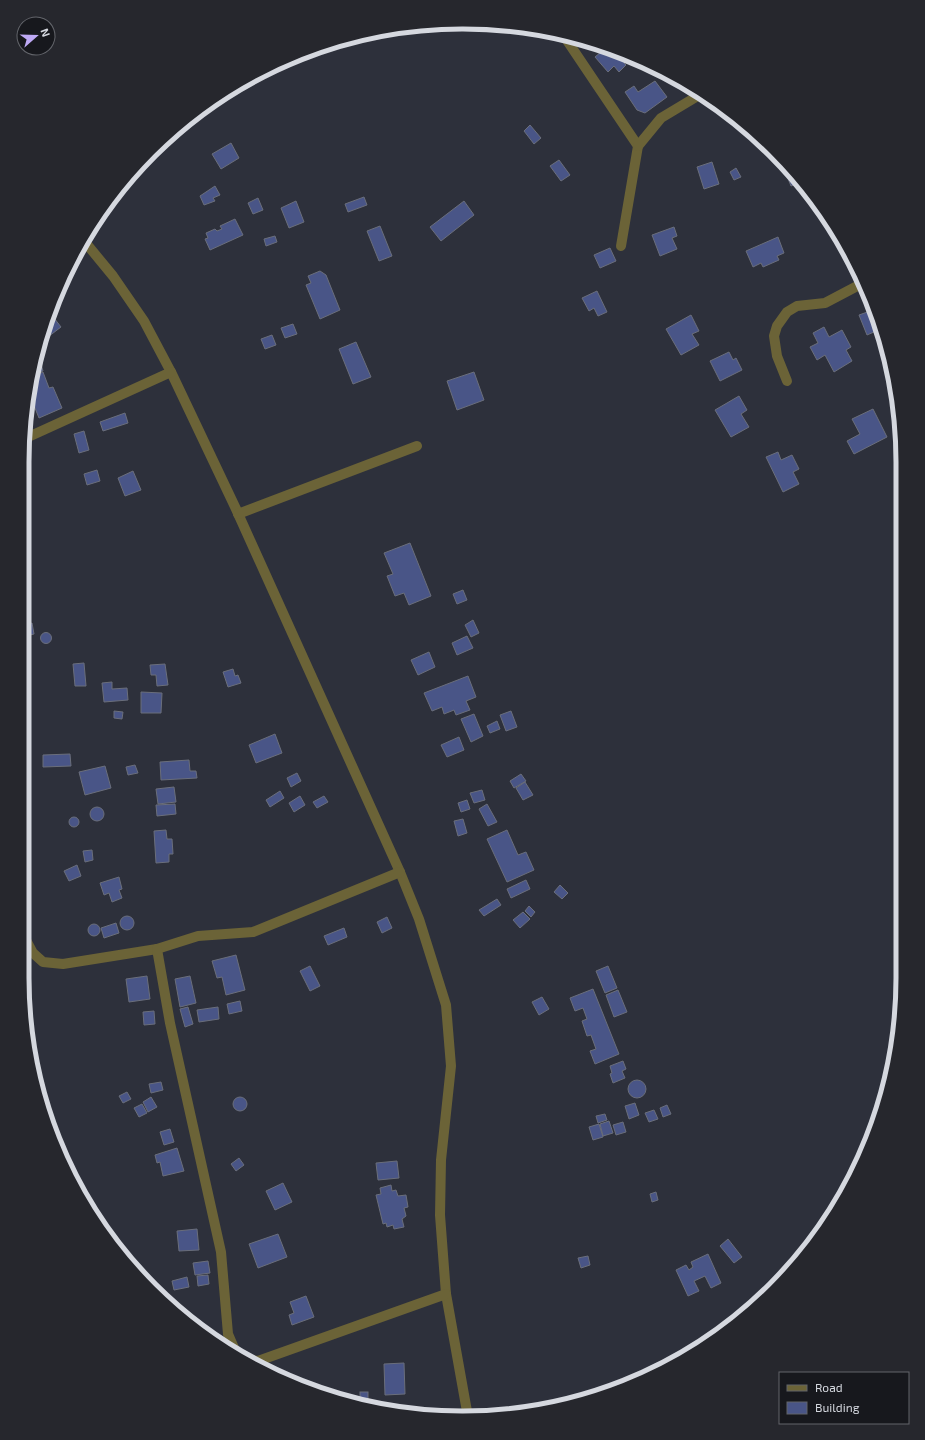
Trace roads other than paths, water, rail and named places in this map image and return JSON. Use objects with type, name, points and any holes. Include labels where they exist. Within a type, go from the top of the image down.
[{"type":"street","points":[[568,42],[638,146]]},
{"type":"street","points":[[621,246],[638,146],[661,118],[695,97]]},
{"type":"street","points":[[88,245],[113,276],[144,322],[171,372],[238,514],[400,872],[419,919],[446,1005],[450,1066],[441,1160],[440,1215],[446,1294],[467,1411]]},
{"type":"street","points":[[787,381],[777,356],[774,336],[777,326],[787,312],[797,306],[825,303],[858,286]]},
{"type":"street","points":[[30,436],[171,372]]},
{"type":"street","points":[[238,514],[417,446]]},
{"type":"street","points":[[29,946],[33,953],[43,962],[63,964],[157,949],[198,936],[253,932],[400,872]]},
{"type":"street","points":[[157,949],[170,1023],[221,1252],[228,1334],[233,1345]]},
{"type":"street","points":[[260,1360],[446,1294]]}]
